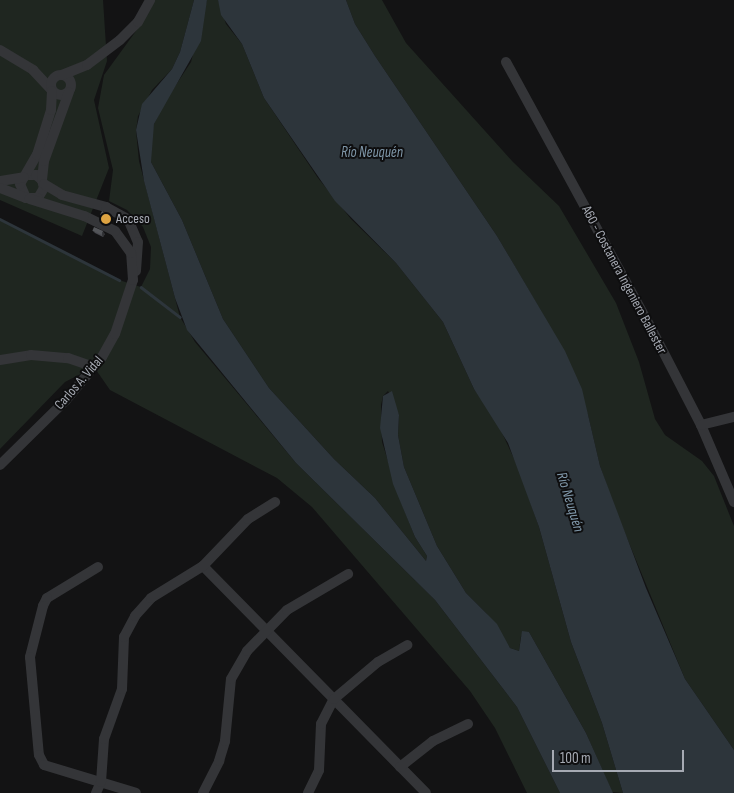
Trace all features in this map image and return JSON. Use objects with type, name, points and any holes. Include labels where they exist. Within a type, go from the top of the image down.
[{"type":"street","points":[[0,50],[33,70],[60,96],[70,89],[94,62],[130,31],[150,0]]},
{"type":"street","points":[[28,198],[20,188],[52,110],[51,81],[60,75],[94,62]]},
{"type":"street","name":"A60 - Costanera Ingeniero Ballester","points":[[506,62],[701,425],[734,502]]},
{"type":"street","points":[[33,70],[60,75],[70,89]]},
{"type":"street","points":[[28,198],[41,195],[44,160],[70,89]]},
{"type":"street","points":[[0,181],[36,175],[62,195],[106,207],[128,218],[135,230],[139,249],[132,284]]},
{"type":"street","points":[[0,188],[84,216],[116,231],[131,253],[132,284]]},
{"type":"street","name":"Carlos A. Vidal","points":[[0,465],[94,367],[113,338],[132,284]]},
{"type":"street","points":[[0,360],[31,355],[68,358],[94,367]]},
{"type":"street","points":[[701,425],[734,417]]},
{"type":"street","points":[[96,793],[101,782],[104,739],[122,689],[123,649],[128,627],[151,598],[203,566],[248,519],[275,502]]},
{"type":"street","points":[[203,566],[426,793]]},
{"type":"street","points":[[98,567],[47,598],[30,657],[40,760],[44,765],[136,793]]},
{"type":"street","points":[[203,793],[219,761],[225,741],[231,679],[247,651],[265,629],[309,594],[348,574]]},
{"type":"street","points":[[308,793],[319,770],[321,724],[334,699],[378,662],[408,645]]},
{"type":"street","points":[[400,767],[432,741],[468,724]]},
{"type":"shaded area","points":[[0,0],[103,0],[107,61],[94,100],[109,168],[82,236],[0,200]]},
{"type":"shaded area","points":[[154,0],[194,0],[180,52],[172,69],[152,90],[138,116],[136,131],[139,161],[180,317],[195,342],[296,463],[435,600],[517,707],[560,793],[527,793],[495,728],[470,691],[312,507],[277,478],[110,390],[94,367],[65,382],[0,449],[0,219],[119,280],[141,287],[150,269],[151,247],[143,227],[127,210],[109,201],[113,170],[98,108],[104,75],[144,20]]},
{"type":"shaded area","points":[[207,0],[218,0],[226,24],[242,44],[264,98],[318,178],[351,219],[396,263],[443,322],[474,389],[496,420],[518,467],[539,527],[571,642],[602,723],[623,793],[612,792],[586,733],[529,632],[521,636],[519,651],[510,648],[486,613],[466,593],[437,546],[404,467],[398,435],[399,415],[388,391],[383,396],[381,405],[382,442],[401,502],[415,537],[427,556],[426,561],[375,498],[334,459],[269,388],[223,319],[182,220],[151,162],[150,143],[154,124],[164,103],[191,62]]},
{"type":"shaded area","points":[[346,0],[382,0],[406,43],[513,162],[559,206],[616,303],[639,362],[655,419],[665,435],[702,461],[714,476],[734,526],[734,750],[685,679],[615,509],[600,466],[588,415],[541,311],[497,236],[375,56],[355,24]]},
{"type":"water","points":[[194,0],[207,0],[201,41],[154,124],[151,162],[182,220],[223,319],[269,388],[334,459],[375,498],[426,561],[427,556],[415,537],[393,484],[380,428],[383,396],[392,391],[399,415],[398,435],[404,467],[437,546],[466,593],[497,624],[510,648],[519,651],[522,631],[529,632],[586,733],[613,793],[560,793],[517,707],[435,600],[296,463],[187,330],[175,298],[144,181],[136,130],[142,104],[172,69],[180,52]]},
{"type":"water","name":"Río Neuquén","points":[[218,0],[346,0],[355,24],[497,236],[565,351],[582,389],[600,466],[646,588],[685,679],[734,750],[734,793],[623,793],[602,723],[571,642],[539,527],[508,443],[474,389],[443,322],[396,263],[335,201],[264,98],[242,44],[221,15]]},
{"type":"building","points":[[102,211],[110,216],[109,219],[100,215]]},
{"type":"building","points":[[94,227],[103,231],[102,235],[92,231]]},
{"type":"waterway","points":[[0,219],[119,280]]},
{"type":"waterway","points":[[141,287],[180,317]]},
{"type":"place","name":"Acceso","points":[[106,219]]}]
